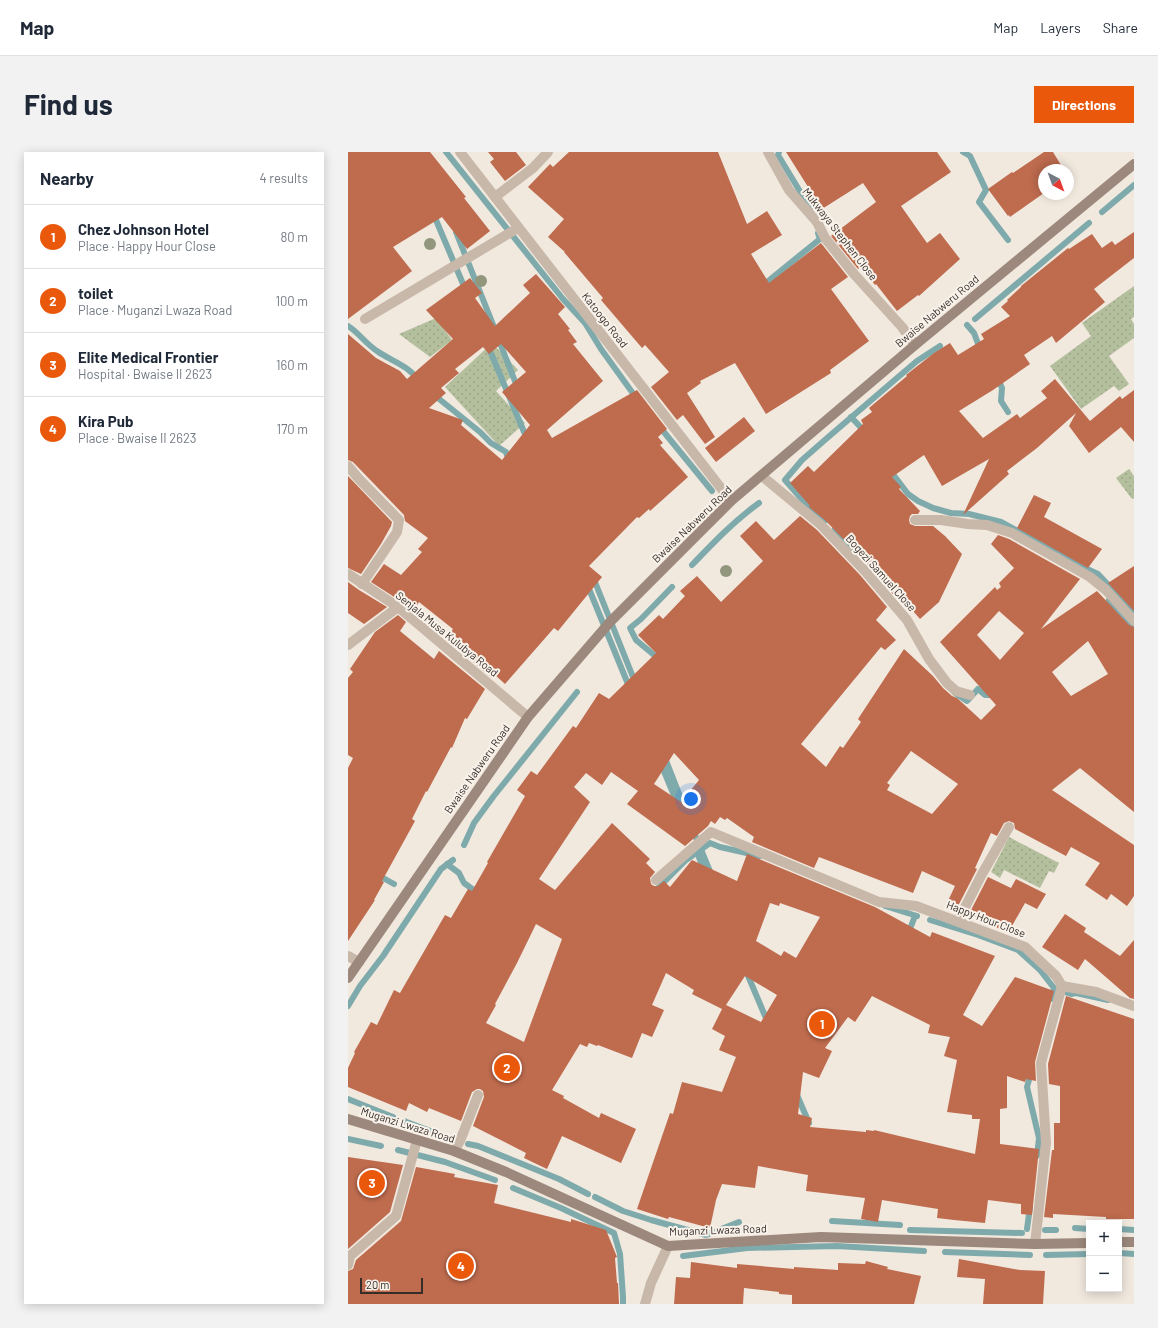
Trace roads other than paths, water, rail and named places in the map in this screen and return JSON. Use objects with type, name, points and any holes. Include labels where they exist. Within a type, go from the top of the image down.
[{"type":"main road","name":"Bwaise Nabweru Road","points":[[348,978],[528,717],[610,622],[731,502],[915,345],[1134,164]]},
{"type":"main road","name":"Muganzi Lwaza Road","points":[[348,1119],[454,1151],[506,1172],[668,1246],[821,1237],[1035,1244],[1086,1243]]},
{"type":"main road","points":[[1122,1242],[1134,1242]]},
{"type":"street","name":"Katoogo Road","points":[[460,152],[731,502]]},
{"type":"street","points":[[495,197],[533,168],[548,152]]},
{"type":"street","name":"Mukwaya Stephen Close","points":[[768,152],[789,190],[817,222],[825,238],[854,274],[902,327],[915,345]]},
{"type":"street","points":[[365,319],[518,228]]},
{"type":"street","points":[[348,466],[399,520],[397,532],[362,584]]},
{"type":"street","name":"Bogezi Samuel Close","points":[[762,476],[821,525],[838,542],[908,620],[929,659],[947,683],[956,691],[970,695]]},
{"type":"street","points":[[915,520],[941,520],[987,525],[1012,534],[1090,577],[1106,590],[1134,621]]},
{"type":"street","name":"Senjala Musa Kulubya Road","points":[[348,574],[398,608],[528,717]]},
{"type":"street","points":[[348,645],[398,608]]},
{"type":"street","points":[[958,921],[982,874],[1009,827]]},
{"type":"street","name":"Happy Hour Close","points":[[656,880],[711,832],[879,902],[916,906],[1025,948],[1056,976],[1062,986]]},
{"type":"street","points":[[348,956],[359,962]]},
{"type":"street","points":[[1035,1244],[1046,1143],[1041,1063],[1062,986],[1096,992],[1134,1006]]},
{"type":"street","points":[[454,1151],[460,1141],[478,1095]]},
{"type":"street","points":[[348,1265],[350,1256],[396,1216],[417,1140]]},
{"type":"street","points":[[645,1304],[650,1283],[668,1246]]},
{"type":"waterway","points":[[446,152],[563,299],[585,323],[601,349],[637,399]]},
{"type":"waterway","points":[[779,152],[778,155],[810,208]]},
{"type":"waterway","points":[[963,152],[970,156],[986,190],[979,202],[1008,240]]},
{"type":"waterway","points":[[1102,212],[1134,185]]},
{"type":"waterway","points":[[433,213],[466,291]]},
{"type":"waterway","points":[[975,319],[1089,223]]},
{"type":"waterway","points":[[456,232],[494,327]]},
{"type":"waterway","points":[[762,286],[820,239],[818,233]]},
{"type":"waterway","points":[[967,325],[974,333],[980,349]]},
{"type":"waterway","points":[[348,326],[382,355],[404,367],[418,380]]},
{"type":"waterway","points":[[498,338],[518,389]]},
{"type":"waterway","points":[[488,346],[527,439]]},
{"type":"waterway","points":[[826,520],[813,512],[785,480],[802,460],[826,439],[917,361],[940,346]]},
{"type":"waterway","points":[[997,377],[1002,388],[1001,401],[1008,412]]},
{"type":"waterway","points":[[433,394],[480,432],[491,443],[506,452],[508,458],[507,461]]},
{"type":"waterway","points":[[851,417],[865,432]]},
{"type":"waterway","points":[[659,426],[712,491]]},
{"type":"waterway","points":[[889,469],[908,494],[918,501],[933,508],[951,513],[969,514],[1001,522],[1045,546],[1060,551],[1085,568],[1098,574],[1134,612]]},
{"type":"waterway","points":[[692,565],[732,525],[759,503]]},
{"type":"waterway","points":[[835,529],[853,552]]},
{"type":"waterway","points":[[593,577],[635,682]]},
{"type":"waterway","points":[[587,584],[630,689]]},
{"type":"waterway","points":[[659,662],[654,655],[636,640],[630,628],[641,619],[672,587]]},
{"type":"waterway","points":[[1109,600],[1134,626]]},
{"type":"waterway","points":[[955,693],[967,701],[978,689],[985,695],[994,695]]},
{"type":"waterway","points":[[464,845],[474,823],[493,797],[577,692]]},
{"type":"waterway","points":[[665,758],[685,809]]},
{"type":"waterway","points":[[661,764],[678,805]]},
{"type":"waterway","points":[[693,830],[711,874]]},
{"type":"waterway","points":[[659,887],[686,860],[710,843],[720,847],[760,856]]},
{"type":"waterway","points":[[694,845],[705,872]]},
{"type":"waterway","points":[[348,1006],[360,986],[383,956],[441,869],[453,860]]},
{"type":"waterway","points":[[447,864],[459,873],[464,883],[480,893]]},
{"type":"waterway","points":[[376,874],[394,884]]},
{"type":"waterway","points":[[885,906],[917,916]]},
{"type":"waterway","points":[[908,934],[915,916]]},
{"type":"waterway","points":[[930,920],[978,935],[1018,950],[1040,970],[1054,988],[1051,999]]},
{"type":"waterway","points":[[746,971],[768,1023]]},
{"type":"waterway","points":[[1059,990],[1071,994],[1076,993],[1108,1000]]},
{"type":"waterway","points":[[1031,1073],[1027,1087],[1039,1138],[1037,1156]]},
{"type":"waterway","points":[[797,1095],[809,1123]]},
{"type":"waterway","points":[[348,1099],[393,1117]]},
{"type":"waterway","points":[[404,1121],[454,1140]]},
{"type":"waterway","points":[[348,1139],[381,1146]]},
{"type":"waterway","points":[[468,1144],[478,1146],[559,1179],[588,1194]]},
{"type":"waterway","points":[[398,1150],[445,1162],[495,1180]]},
{"type":"waterway","points":[[513,1188],[561,1208],[614,1233],[620,1254],[623,1304]]},
{"type":"waterway","points":[[595,1197],[623,1211],[706,1235],[739,1222]]},
{"type":"waterway","points":[[1027,1229],[1030,1207]]},
{"type":"waterway","points":[[832,1221],[900,1225]]},
{"type":"waterway","points":[[1075,1228],[1086,1229]]},
{"type":"waterway","points":[[1122,1229],[1134,1230]]},
{"type":"waterway","points":[[910,1230],[1022,1233]]},
{"type":"waterway","points":[[1045,1230],[1056,1230]]},
{"type":"waterway","points":[[683,1256],[747,1248],[837,1246],[924,1251]]},
{"type":"waterway","points":[[945,1252],[1030,1255]]},
{"type":"waterway","points":[[1122,1253],[1134,1254]]},
{"type":"waterway","points":[[1046,1255],[1086,1254]]},
{"type":"place","name":"Chez Johnson Hotel","points":[[822,1024]]},
{"type":"place","name":"toilet","points":[[507,1068]]},
{"type":"place","name":"Elite Medical Frontier","points":[[372,1183]]},
{"type":"place","name":"Kira Pub","points":[[461,1266]]}]
